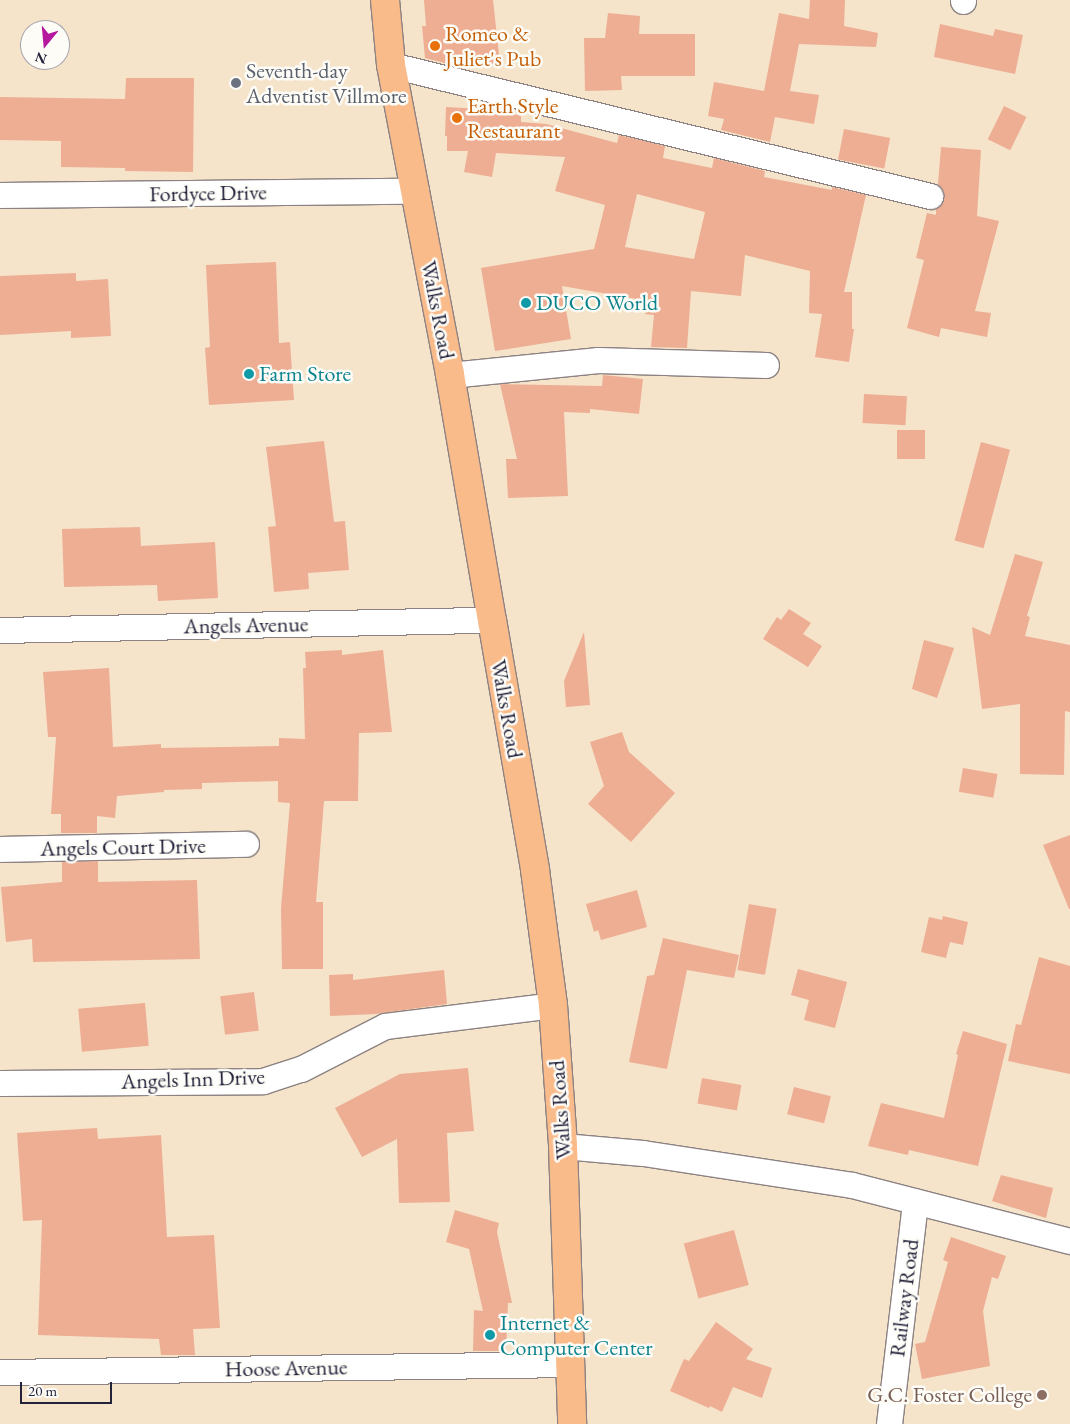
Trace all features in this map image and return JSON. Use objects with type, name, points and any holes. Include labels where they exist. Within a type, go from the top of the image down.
[{"type":"main road","name":"Walks Road","points":[[385,0],[391,64],[450,375],[535,870],[554,1005],[563,1146],[572,1424]]},
{"type":"street","points":[[391,64],[930,196]]},
{"type":"street","name":"Fordyce Drive","points":[[0,195],[416,191]]},
{"type":"street","points":[[450,375],[598,360],[766,365]]},
{"type":"street","name":"Angels Avenue","points":[[0,630],[492,620]]},
{"type":"street","name":"Angels Court Drive","points":[[0,849],[246,844]]},
{"type":"street","name":"Angels Inn Drive","points":[[0,1083],[263,1081],[301,1069],[384,1026],[554,1005]]},
{"type":"street","points":[[563,1146],[644,1153],[852,1185],[1070,1241]]},
{"type":"street","name":"Railway Road","points":[[889,1424],[915,1202]]},
{"type":"street","name":"Hoose Avenue","points":[[0,1372],[571,1364]]},
{"type":"building","points":[[424,0],[493,0],[500,64],[460,67],[425,58],[422,26],[426,26]]},
{"type":"building","points":[[810,0],[845,0],[844,26],[878,33],[876,47],[799,44],[790,91],[819,95],[814,124],[775,117],[770,142],[721,130],[724,119],[708,116],[714,82],[764,91],[779,13],[809,19]]},
{"type":"building","points":[[608,13],[640,16],[639,34],[695,34],[695,76],[621,76],[622,90],[585,91],[584,38],[605,38]]},
{"type":"building","points":[[940,24],[993,36],[995,29],[1023,35],[1015,74],[934,57]]},
{"type":"building","points":[[126,78],[194,78],[193,172],[125,171],[125,168],[61,167],[61,141],[0,140],[0,97],[125,99]]},
{"type":"building","points":[[1004,106],[1026,117],[1010,150],[988,139]]},
{"type":"building","points":[[446,107],[499,110],[521,116],[521,122],[546,124],[617,143],[619,135],[665,146],[663,158],[712,168],[714,158],[765,171],[764,177],[832,190],[832,187],[866,195],[844,292],[852,292],[852,329],[854,329],[849,362],[815,357],[822,314],[809,313],[810,271],[745,255],[741,296],[691,291],[687,348],[651,347],[654,315],[645,314],[648,301],[562,286],[571,339],[495,351],[481,268],[594,249],[605,205],[555,191],[565,157],[496,153],[492,177],[464,172],[468,151],[447,151],[447,136],[445,136]],"holes":[[[637,194],[705,212],[694,259],[625,247]]]},
{"type":"building","points":[[844,129],[890,138],[884,168],[838,159]]},
{"type":"building","points":[[941,147],[981,150],[977,216],[999,221],[975,311],[991,313],[987,337],[941,328],[939,337],[907,328],[924,260],[916,258],[927,213],[936,215],[936,208],[944,199],[944,192],[938,184]]},
{"type":"building","points":[[276,262],[279,343],[290,342],[294,400],[209,405],[205,348],[210,347],[206,265]]},
{"type":"building","points":[[76,273],[76,281],[108,279],[111,336],[71,338],[71,331],[0,335],[0,276]]},
{"type":"building","points":[[603,375],[643,379],[639,414],[590,409],[590,413],[564,412],[568,496],[508,498],[506,459],[517,459],[500,384],[602,386]]},
{"type":"building","points":[[864,394],[907,396],[905,425],[862,423]]},
{"type":"building","points":[[897,430],[925,430],[925,459],[897,459]]},
{"type":"building","points":[[324,441],[334,522],[345,521],[349,570],[308,573],[309,589],[274,592],[268,527],[276,526],[266,447]]},
{"type":"building","points":[[981,442],[1010,450],[984,548],[955,541]]},
{"type":"building","points":[[140,527],[141,546],[215,542],[218,598],[158,601],[157,585],[64,587],[62,529]]},
{"type":"building","points":[[1015,554],[1043,562],[1027,616],[1030,617],[1025,636],[1070,645],[1070,712],[1065,711],[1064,775],[1020,774],[1020,704],[982,709],[972,627],[990,635]]},
{"type":"building","points":[[789,609],[811,623],[803,634],[822,646],[808,667],[763,639],[777,617],[781,620]]},
{"type":"building","points":[[584,632],[590,705],[566,707],[564,681]]},
{"type":"building","points":[[924,640],[954,648],[937,698],[912,689]]},
{"type":"building","points":[[342,650],[342,655],[383,650],[392,732],[359,733],[358,801],[324,801],[316,902],[323,902],[323,969],[282,969],[281,908],[290,803],[278,802],[278,781],[202,783],[202,789],[164,790],[164,792],[117,796],[115,818],[97,816],[97,833],[61,833],[61,814],[51,814],[56,737],[48,737],[43,672],[109,668],[113,747],[161,744],[161,748],[279,746],[279,738],[305,739],[303,668],[306,668],[305,652]]},
{"type":"building","points":[[622,732],[629,752],[675,793],[631,842],[588,804],[604,786],[590,742]]},
{"type":"building","points":[[963,768],[997,774],[993,798],[959,792]]},
{"type":"building","points":[[1070,835],[1070,909],[1069,909],[1043,845]]},
{"type":"building","points":[[98,861],[98,882],[197,880],[200,959],[33,962],[32,939],[6,942],[1,887],[62,882],[62,862]]},
{"type":"building","points":[[637,890],[647,927],[601,940],[598,930],[594,932],[586,904]]},
{"type":"building","points":[[749,904],[777,909],[765,975],[737,970]]},
{"type":"building","points":[[943,916],[968,922],[963,945],[950,942],[946,958],[921,952],[929,917],[942,920]]},
{"type":"building","points":[[663,938],[739,955],[734,978],[687,970],[667,1069],[629,1062],[647,976],[654,975]]},
{"type":"building","points":[[1039,957],[1070,966],[1070,1074],[1008,1061],[1016,1024],[1021,1025]]},
{"type":"building","points":[[798,969],[847,982],[835,1028],[804,1020],[809,1000],[791,995]]},
{"type":"building","points":[[444,970],[447,1004],[376,1014],[330,1016],[329,975],[353,974],[353,980]]},
{"type":"building","points":[[254,992],[259,1031],[225,1035],[220,996]]},
{"type":"building","points":[[145,1003],[149,1046],[82,1052],[78,1009]]},
{"type":"building","points":[[963,1031],[1007,1044],[978,1166],[909,1150],[908,1155],[868,1146],[881,1103],[944,1118],[958,1055],[956,1054]]},
{"type":"building","points":[[468,1068],[474,1131],[447,1133],[450,1202],[399,1203],[397,1139],[362,1157],[335,1108],[400,1074]]},
{"type":"building","points":[[702,1078],[741,1085],[737,1111],[697,1104]]},
{"type":"building","points":[[794,1087],[831,1096],[824,1123],[787,1114]]},
{"type":"building","points":[[97,1128],[98,1139],[161,1135],[167,1237],[214,1235],[220,1328],[193,1329],[195,1355],[161,1355],[159,1339],[38,1335],[42,1220],[23,1221],[17,1133]]},
{"type":"building","points":[[1001,1175],[1053,1188],[1046,1218],[992,1201]]},
{"type":"building","points":[[455,1210],[499,1223],[497,1232],[512,1303],[508,1303],[506,1351],[473,1351],[474,1310],[483,1311],[469,1249],[446,1242]]},
{"type":"building","points":[[734,1230],[749,1285],[699,1299],[684,1243]]},
{"type":"building","points":[[951,1237],[1006,1256],[998,1279],[992,1277],[983,1311],[990,1366],[922,1379],[915,1344],[925,1342],[948,1262],[943,1260]]},
{"type":"building","points":[[716,1322],[753,1349],[746,1359],[772,1368],[762,1398],[733,1387],[722,1412],[670,1391],[684,1359],[689,1361]]},
{"type":"place","name":"Romeo & Juliet's Pub","points":[[435,46]]},
{"type":"place","name":"Seventh-day Adventist Villmore","points":[[236,83]]},
{"type":"place","name":"Earth Style Restaurant","points":[[457,118]]},
{"type":"place","name":"DUCO World","points":[[526,303]]},
{"type":"place","name":"Farm Store","points":[[249,374]]},
{"type":"place","name":"Internet & Computer Center","points":[[490,1335]]},
{"type":"place","name":"G.C. Foster College","points":[[1042,1395]]}]
